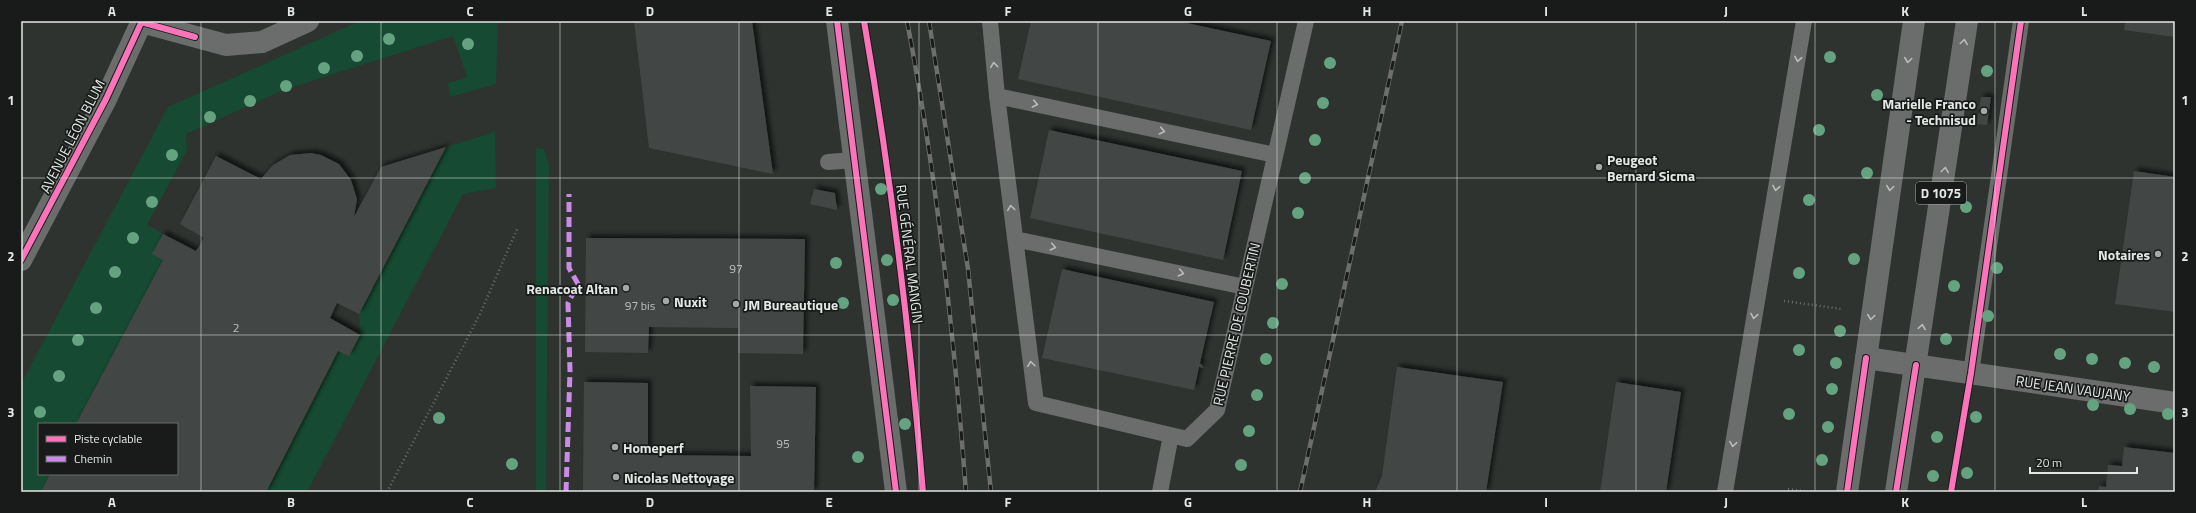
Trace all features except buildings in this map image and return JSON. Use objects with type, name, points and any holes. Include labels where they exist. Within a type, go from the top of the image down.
[{"type":"main road","points":[[1847,492],[1914,21]]},
{"type":"main road","name":"D 1075","points":[[1896,492],[1967,21]]},
{"type":"street","points":[[142,22],[226,45],[262,42],[308,21]]},
{"type":"street","points":[[837,21],[896,492]]},
{"type":"street","name":"AVENUE LÉON BLUM","points":[[21,260],[106,99],[142,22]]},
{"type":"street","name":"RUE JEAN VAUJANY","points":[[1866,358],[2175,403]]},
{"type":"lane","name":"RUE PIERRE DE COUBERTIN","points":[[990,21],[997,96],[1036,403],[1187,439],[1217,410],[1306,21]]},
{"type":"lane","points":[[1725,492],[1804,21]]},
{"type":"lane","points":[[1971,373],[2022,21]]},
{"type":"lane","points":[[997,96],[1275,155]]},
{"type":"lane","points":[[828,162],[855,160]]},
{"type":"lane","points":[[1015,239],[1245,286]]},
{"type":"lane","points":[[1160,492],[1171,435]]},
{"type":"path","points":[[387,492],[480,314],[518,228]]},
{"type":"path","points":[[1788,489],[1809,492]]},
{"type":"green space","points":[[360,21],[498,21],[496,84],[450,97],[448,83],[467,77],[453,36],[283,90],[186,134],[187,150],[147,225],[163,234],[153,254],[163,260],[77,423],[38,423],[38,475],[50,475],[41,492],[21,492],[21,384],[168,107]]},
{"type":"green space","points":[[495,132],[496,188],[463,194],[307,492],[266,492],[338,351],[349,356],[360,335],[359,314],[446,147]]},
{"type":"green space","points":[[536,148],[544,149],[549,165],[546,492],[536,492]]},
{"type":"railway","points":[[907,21],[918,79],[936,197],[950,315],[966,492]]},
{"type":"railway","points":[[929,21],[968,269],[991,492]]},
{"type":"railway","points":[[1300,492],[1402,21]]},
{"type":"marked path","points":[[566,492],[570,371],[568,303],[578,284],[569,268],[569,194]]},
{"type":"cycle path","points":[[21,260],[106,99],[142,21]]},
{"type":"cycle path","points":[[837,21],[896,492]]},
{"type":"cycle path","name":"RUE GÉNÉRAL MANGIN","points":[[864,21],[883,138],[899,256],[923,492]]},
{"type":"cycle path","points":[[1951,492],[1971,373],[2021,21]]},
{"type":"cycle path","points":[[141,22],[195,37]]},
{"type":"cycle path","points":[[1847,492],[1866,358]]},
{"type":"cycle path","points":[[1896,492],[1916,365]]},
{"type":"place","name":"Marielle Franco - Technisud","points":[[1984,111]]},
{"type":"place","name":"Peugeot Bernard Sicma","points":[[1599,167]]},
{"type":"place","name":"Notaires","points":[[2158,254]]},
{"type":"place","name":"Renacoat Altan","points":[[626,288]]},
{"type":"place","name":"Nuxit","points":[[666,301]]},
{"type":"place","name":"JM Bureautique","points":[[736,304]]},
{"type":"place","name":"Homeperf","points":[[615,447]]},
{"type":"place","name":"Nicolas Nettoyage","points":[[616,477]]}]
